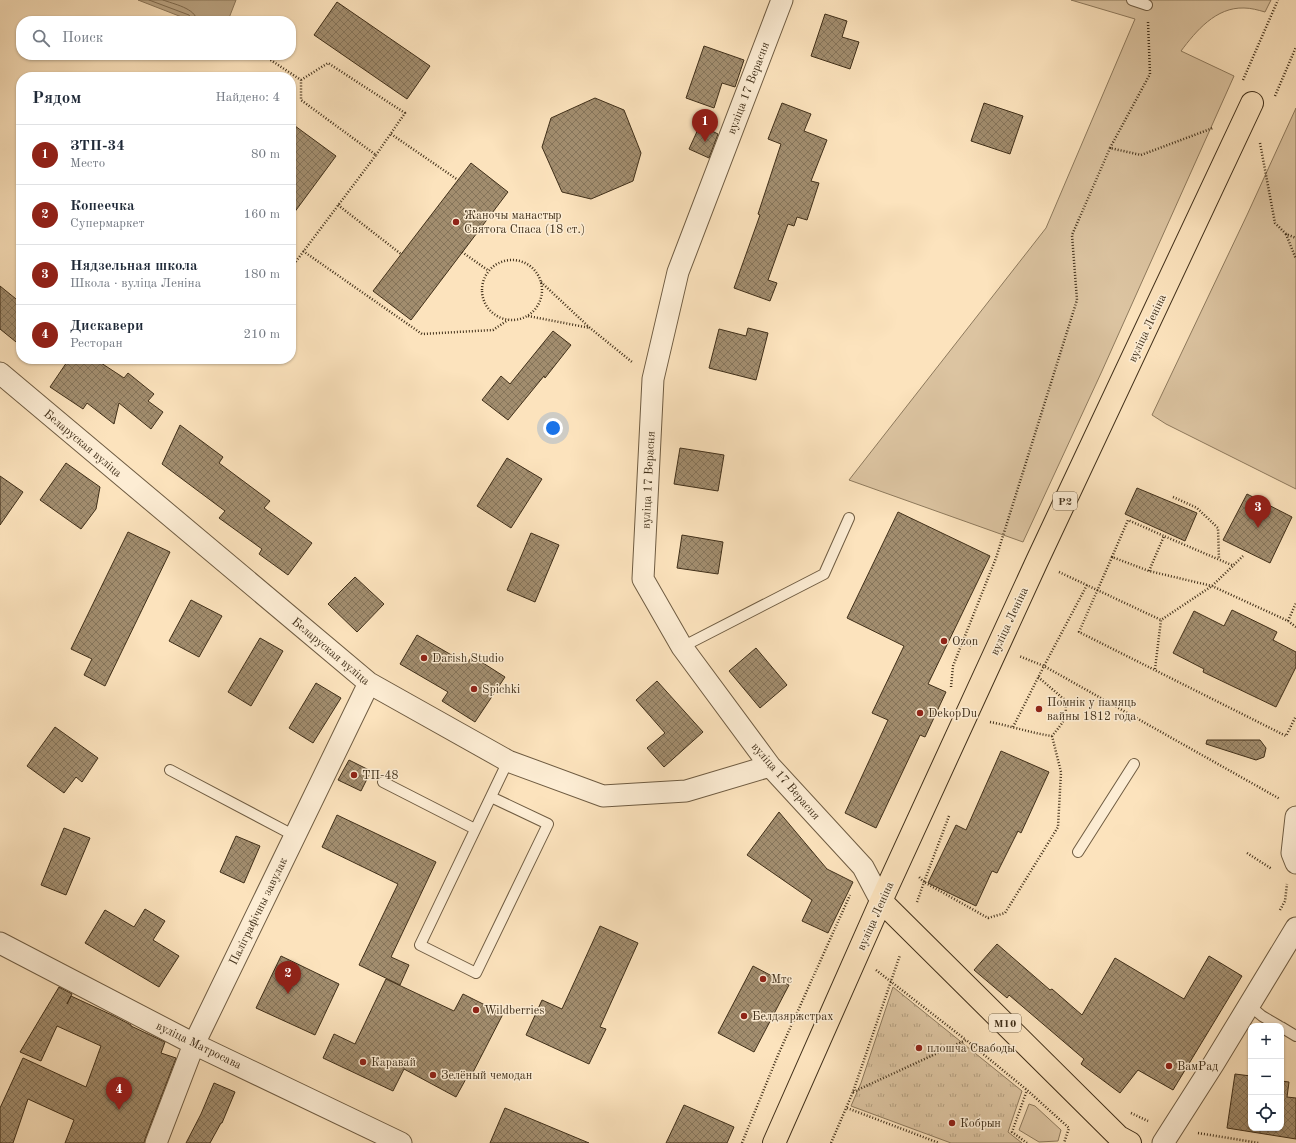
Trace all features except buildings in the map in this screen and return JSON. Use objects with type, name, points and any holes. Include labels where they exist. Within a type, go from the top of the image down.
[{"type":"main road","name":"вуліца Леніна","points":[[774,1143],[881,900],[1037,561],[1262,103]]},
{"type":"main road","name":"М10","points":[[881,900],[1119,1137],[1130,1143]]},
{"type":"street","name":"вуліца 17 Верасня","points":[[782,0],[678,272],[653,378],[643,579],[682,648],[770,766],[863,867],[881,900]]},
{"type":"street","name":"Беларуская вуліца","points":[[0,373],[369,683],[508,761],[603,796],[686,791],[770,766]]},
{"type":"street","name":"Паліграфічны завулак","points":[[156,1143],[194,1044],[369,683]]},
{"type":"street","points":[[1296,817],[1292,853],[1296,863]]},
{"type":"street","points":[[1163,1143],[1250,1005],[1296,928]]},
{"type":"street","name":"вуліца Матросава","points":[[0,943],[372,1137],[401,1143]]},
{"type":"lane","points":[[1132,0],[1147,5]]},
{"type":"lane","points":[[682,648],[824,574],[849,518]]},
{"type":"lane","points":[[491,796],[548,824],[476,973],[420,945],[476,829],[491,796],[508,761]]},
{"type":"lane","points":[[1078,852],[1134,764]]},
{"type":"lane","points":[[170,770],[295,836]]},
{"type":"lane","points":[[383,782],[476,829]]},
{"type":"lane","points":[[1250,1005],[1262,1016],[1273,1023]]},
{"type":"lane","points":[[1284,1029],[1296,1036]]},
{"type":"path","points":[[1242,83],[1278,0]]},
{"type":"path","points":[[951,690],[953,666],[996,558],[1077,300],[1072,235],[1110,148],[1150,74],[1147,5]]},
{"type":"path","points":[[1262,103],[1296,47]]},
{"type":"path","points":[[271,60],[289,72]]},
{"type":"path","points":[[296,261],[376,155],[405,113],[328,63],[301,80]]},
{"type":"path","points":[[296,77],[301,80]]},
{"type":"path","points":[[301,80],[301,100],[376,155]]},
{"type":"path","points":[[1110,148],[1141,155],[1215,127]]},
{"type":"path","points":[[391,134],[458,180]]},
{"type":"path","points":[[1260,142],[1275,223],[1286,234],[1296,238]]},
{"type":"path","points":[[338,205],[401,254]]},
{"type":"path","points":[[1286,234],[1296,259]]},
{"type":"path","points":[[303,251],[422,334],[493,330],[508,320]]},
{"type":"path","points":[[462,252],[489,271]]},
{"type":"path","points":[[511,260],[520,261],[529,266],[536,272],[542,291],[540,301],[535,309],[527,316],[518,320],[508,320],[498,317],[490,312],[484,303],[482,294],[482,284],[489,271],[492,267],[501,262],[511,260]]},
{"type":"path","points":[[540,281],[590,328],[653,378]]},
{"type":"path","points":[[527,316],[590,328]]},
{"type":"path","points":[[1174,497],[1197,508],[1218,528],[1219,559]]},
{"type":"path","points":[[1234,566],[1128,520],[1079,632],[1286,736],[1296,716]]},
{"type":"path","points":[[1149,571],[1164,536]]},
{"type":"path","points":[[1155,669],[1161,620],[1212,586],[1243,556]]},
{"type":"path","points":[[1112,557],[1149,571],[1212,586],[1288,621],[1296,627]]},
{"type":"path","points":[[1056,571],[1161,620]]},
{"type":"path","points":[[1013,727],[1087,585]]},
{"type":"path","points":[[1288,621],[1296,603]]},
{"type":"path","points":[[1017,655],[1044,666],[1282,801]]},
{"type":"path","points":[[1038,677],[1065,700],[1067,712],[1063,723],[1052,736]]},
{"type":"path","points":[[988,721],[1034,734],[1052,736]]},
{"type":"path","points":[[924,882],[988,918],[1005,913],[1058,828],[1061,772],[1052,736]]},
{"type":"path","points":[[831,1143],[853,1092],[908,928],[949,815]]},
{"type":"path","points":[[891,980],[1027,1090],[1069,1128],[1064,1143]]},
{"type":"path","points":[[853,1092],[966,1040]]},
{"type":"path","points":[[1027,1090],[1012,1132],[1027,1143]]},
{"type":"path","points":[[846,1108],[939,1143]]},
{"type":"path","points":[[1195,1133],[1258,1143]]},
{"type":"green space","points":[[1071,0],[1271,0],[1265,12],[1249,8],[1224,11],[1200,28],[1181,51],[1234,76],[1102,371],[1023,542],[849,480],[1046,228],[1135,19]]},
{"type":"green space","points":[[1296,108],[1296,489],[1166,424],[1152,415]]},
{"type":"green space","points":[[893,987],[1022,1091],[1008,1132],[1022,1143],[951,1143],[851,1106],[861,1083]]},
{"type":"green space","points":[[1029,1104],[1035,1106],[1061,1130],[1058,1141],[1039,1142],[1019,1130]]},
{"type":"water","points":[[138,0],[236,0],[230,16],[179,16]]},
{"type":"place","name":"ЗТП-34","points":[[705,142]]},
{"type":"place","name":"Жаночы манастыр Святога Спаса (18 ст.)","points":[[456,222]]},
{"type":"place","name":"Нядзельная школа","points":[[1258,528]]},
{"type":"place","name":"Ozon","points":[[944,641]]},
{"type":"place","name":"Darish Studio","points":[[424,658]]},
{"type":"place","name":"Spichki","points":[[474,689]]},
{"type":"place","name":"Помнік у памяць вайны 1812 года","points":[[1039,709]]},
{"type":"place","name":"DekopDu","points":[[920,713]]},
{"type":"place","name":"ТП-48","points":[[354,775]]},
{"type":"place","name":"Мтс","points":[[763,979]]},
{"type":"place","name":"Копеечка","points":[[288,994]]},
{"type":"place","name":"Wildberries","points":[[476,1010]]},
{"type":"place","name":"Белдзяржстрах","points":[[744,1016]]},
{"type":"place","name":"плошча Свабоды","points":[[919,1048]]},
{"type":"place","name":"Каравай","points":[[363,1062]]},
{"type":"place","name":"ВамРад","points":[[1169,1066]]},
{"type":"place","name":"Зелёный чемодан","points":[[433,1075]]},
{"type":"place","name":"Дискавери","points":[[119,1110]]},
{"type":"place","name":"Кобрын","points":[[952,1123]]}]
